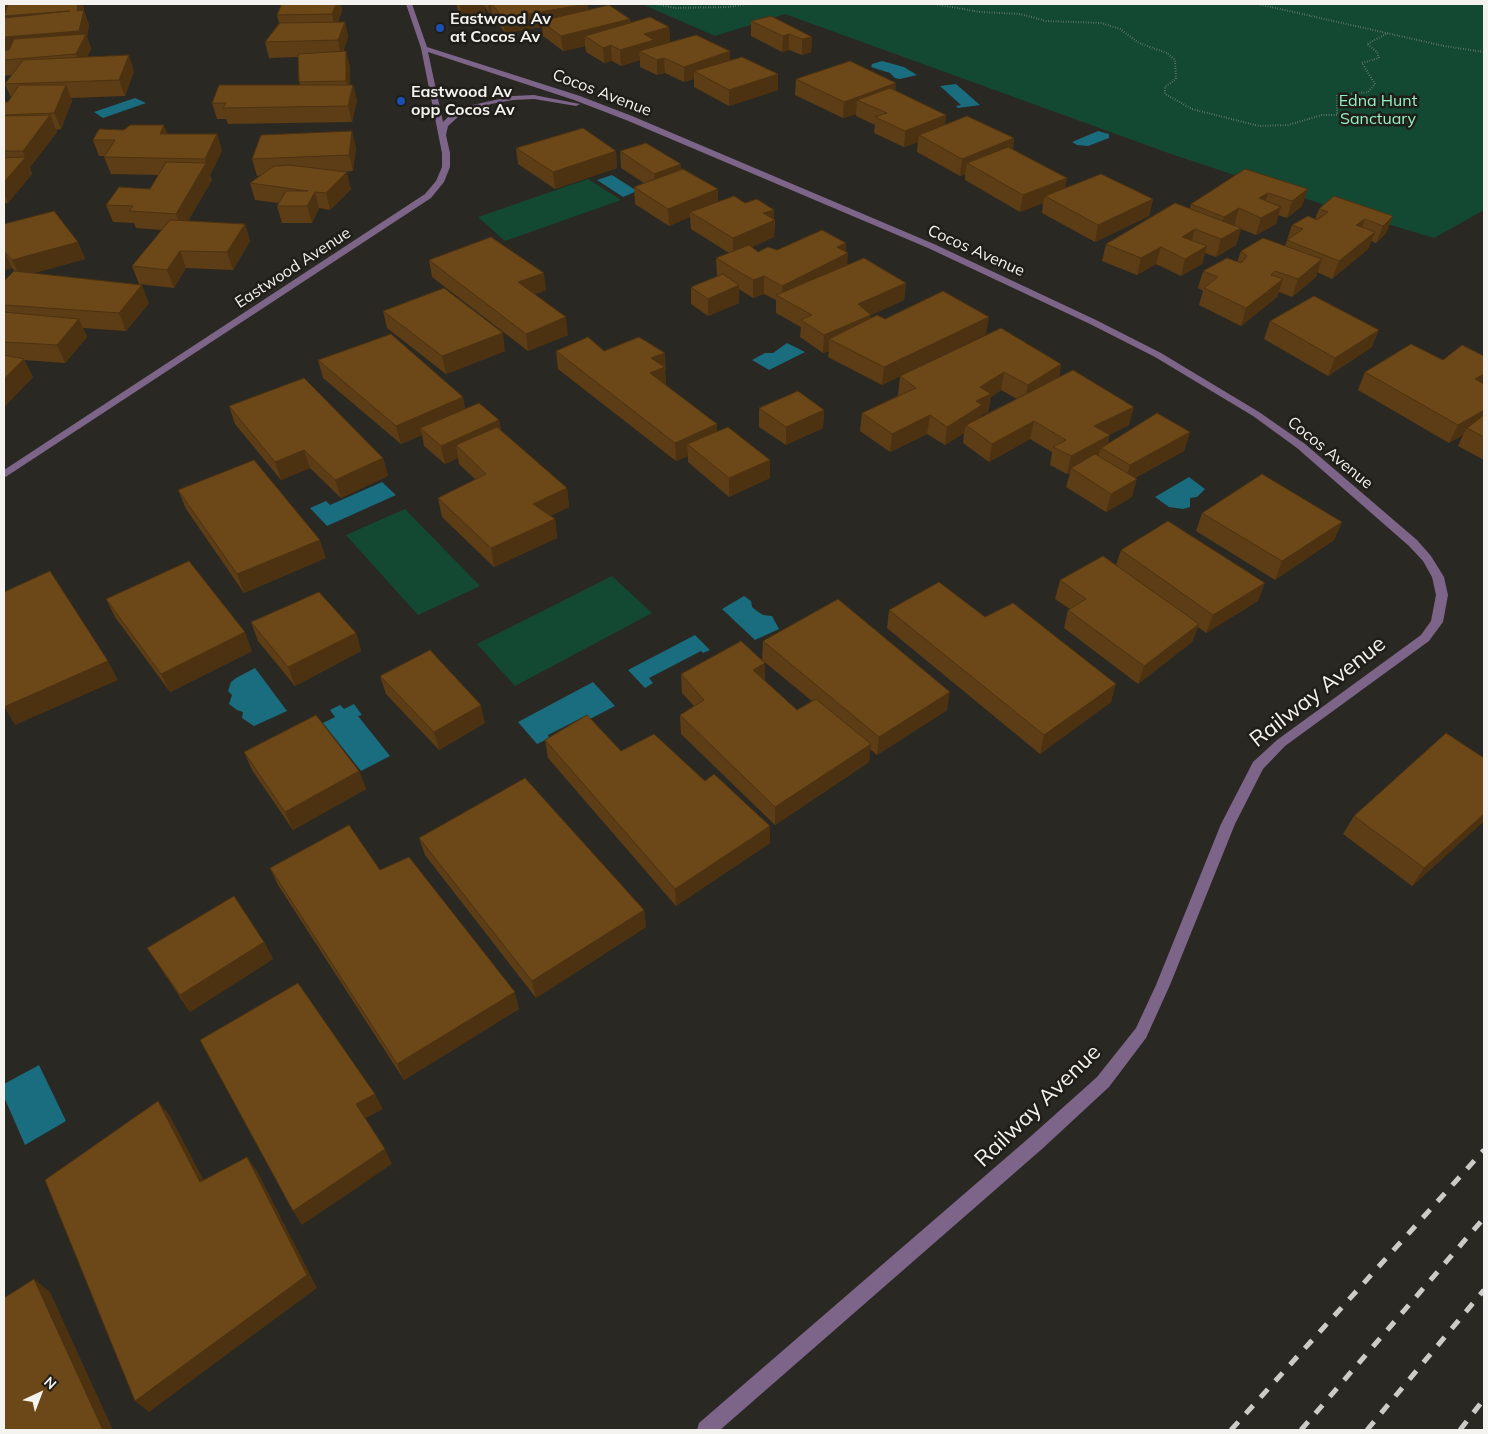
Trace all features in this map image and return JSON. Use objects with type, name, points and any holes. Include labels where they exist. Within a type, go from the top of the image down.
[{"type":"street","name":"Eastwood Avenue","points":[[4,475],[428,196],[440,182],[446,167],[442,136],[424,48],[409,4]]},
{"type":"street","name":"Cocos Avenue","points":[[424,48],[577,98],[629,118],[940,250],[1092,322],[1207,382],[1301,446],[1413,543],[1427,559],[1438,577],[1442,595]]},
{"type":"street","points":[[442,136],[444,125],[455,115],[471,108],[513,98],[553,99],[629,118]]},
{"type":"street","name":"Railway Avenue","points":[[706,1430],[1036,1143],[1103,1082],[1141,1033],[1163,985],[1228,824],[1258,766],[1281,743],[1425,638],[1437,622],[1442,595]]},
{"type":"path","points":[[656,4],[676,8],[728,7],[747,4]]},
{"type":"path","points":[[935,4],[980,12],[1020,14],[1046,21],[1101,23],[1120,29],[1139,43],[1167,53],[1175,60],[1176,79],[1165,88],[1164,94],[1192,108],[1259,126],[1288,125],[1322,115],[1337,115],[1337,95],[1368,92],[1375,84],[1362,63],[1379,58],[1377,52],[1367,44],[1388,33]]},
{"type":"path","points":[[1258,4],[1444,46],[1484,52]]},
{"type":"green space","name":"Edna Hunt Sanctuary","points":[[642,4],[1484,4],[1484,210],[1434,238],[1328,206],[1171,154],[785,14],[715,36]]},
{"type":"green space","points":[[588,179],[621,200],[505,241],[478,217]]},
{"type":"green space","points":[[405,509],[480,586],[418,615],[346,535]]},
{"type":"green space","points":[[612,576],[652,613],[515,686],[477,644]]},
{"type":"water","points":[[882,61],[904,67],[917,75],[900,79],[895,78],[890,73],[871,67],[872,64]]},
{"type":"water","points":[[956,84],[980,105],[958,108],[956,106],[961,105],[940,86]]},
{"type":"water","points":[[135,98],[146,103],[103,118],[94,112]]},
{"type":"water","points":[[1098,131],[1109,134],[1109,138],[1088,146],[1077,145],[1072,142]]},
{"type":"water","points":[[612,175],[637,191],[623,197],[597,180]]},
{"type":"water","points":[[787,343],[805,352],[769,370],[752,360],[765,353],[773,353]]},
{"type":"water","points":[[1189,477],[1205,489],[1197,497],[1190,498],[1190,507],[1183,509],[1169,507],[1155,497]]},
{"type":"water","points":[[382,482],[396,495],[327,526],[310,508],[326,501],[330,505]]},
{"type":"water","points":[[744,596],[751,601],[752,607],[757,611],[763,615],[772,616],[779,629],[755,640],[722,609]]},
{"type":"water","points":[[695,635],[710,650],[703,653],[701,651],[649,678],[653,683],[645,688],[628,670]]},
{"type":"water","points":[[255,668],[287,711],[254,726],[242,718],[243,712],[229,704],[232,695],[228,691],[231,682]]},
{"type":"water","points":[[593,682],[615,706],[588,720],[585,716],[548,735],[549,738],[537,744],[518,722]]},
{"type":"water","points":[[354,704],[362,715],[358,716],[390,756],[361,771],[323,723],[335,717],[330,710],[340,705],[344,709]]},
{"type":"water","points":[[39,1065],[66,1121],[25,1145],[4,1097],[4,1084]]},
{"type":"building","points":[[8,4],[78,4],[77,11],[84,10],[79,31],[4,37],[4,18],[70,11],[4,16]]},
{"type":"building","points":[[282,4],[336,4],[332,14],[277,15]]},
{"type":"building","points":[[492,4],[588,4],[503,18]]},
{"type":"building","points":[[609,5],[630,19],[561,36],[541,21]]},
{"type":"building","points":[[771,16],[812,37],[802,39],[789,34],[783,36],[751,21]]},
{"type":"building","points":[[650,17],[669,27],[644,34],[654,40],[620,50],[611,45],[603,48],[585,36]]},
{"type":"building","points":[[345,22],[338,40],[265,42],[280,23]]},
{"type":"building","points":[[86,34],[76,54],[4,60],[4,50],[9,50],[14,39]]},
{"type":"building","points":[[696,35],[730,51],[684,67],[664,58],[657,60],[639,51]]},
{"type":"building","points":[[346,51],[346,81],[299,82],[298,54]]},
{"type":"building","points":[[129,55],[119,80],[5,84],[23,60]]},
{"type":"building","points":[[742,57],[778,74],[729,90],[694,71]]},
{"type":"building","points":[[850,61],[896,83],[844,102],[796,79]]},
{"type":"building","points":[[19,85],[66,85],[54,113],[4,115],[4,102],[8,102]]},
{"type":"building","points":[[219,85],[353,85],[348,106],[223,108],[226,103],[212,103]]},
{"type":"building","points":[[890,88],[946,115],[905,131],[875,117],[887,113],[857,100]]},
{"type":"building","points":[[50,115],[23,151],[4,151],[4,116]]},
{"type":"building","points":[[967,116],[1014,138],[962,159],[919,135]]},
{"type":"building","points":[[130,125],[164,125],[160,134],[217,134],[205,159],[104,157],[115,140],[93,140],[99,129],[124,130]]},
{"type":"building","points":[[583,128],[616,151],[553,172],[516,148]]},
{"type":"building","points":[[352,131],[349,155],[252,159],[261,135]]},
{"type":"building","points":[[646,143],[681,164],[654,174],[620,151]]},
{"type":"building","points":[[1008,147],[1067,178],[1023,195],[967,163]]},
{"type":"building","points":[[26,157],[4,182],[4,158]]},
{"type":"building","points":[[166,162],[206,163],[176,214],[129,211],[133,206],[106,205],[119,187],[150,189]]},
{"type":"building","points":[[289,165],[347,172],[326,193],[315,192],[307,206],[277,206],[286,191],[308,191],[250,183],[274,166]]},
{"type":"building","points":[[683,169],[718,189],[668,209],[634,187]]},
{"type":"building","points":[[1245,169],[1308,189],[1292,201],[1268,193],[1259,198],[1281,207],[1261,218],[1239,208],[1224,217],[1191,204]]},
{"type":"building","points":[[1101,174],[1153,199],[1098,225],[1045,196]]},
{"type":"building","points":[[734,196],[745,203],[757,199],[774,210],[763,213],[775,220],[733,238],[690,212]]},
{"type":"building","points":[[1334,196],[1393,216],[1383,226],[1365,219],[1356,225],[1375,232],[1339,261],[1287,240],[1303,229],[1292,225],[1308,216],[1317,220],[1328,212],[1319,209]]},
{"type":"building","points":[[1175,203],[1241,228],[1221,239],[1195,229],[1182,237],[1207,246],[1185,259],[1161,247],[1141,258],[1106,244]]},
{"type":"building","points":[[54,211],[78,242],[12,260],[4,251],[4,224]]},
{"type":"building","points":[[170,220],[245,224],[227,252],[180,251],[167,270],[132,266]]},
{"type":"building","points":[[822,230],[846,243],[837,247],[848,253],[782,286],[764,276],[753,280],[716,258],[749,245],[758,252],[768,247],[777,250]]},
{"type":"building","points":[[491,237],[544,273],[518,282],[566,317],[526,334],[429,260]]},
{"type":"building","points":[[1263,238],[1322,259],[1298,279],[1275,271],[1271,275],[1283,279],[1246,308],[1204,288],[1218,277],[1203,271],[1227,258],[1241,263],[1247,256],[1241,251]]},
{"type":"building","points":[[864,258],[906,283],[858,304],[871,315],[824,335],[801,320],[812,315],[776,295]]},
{"type":"building","points":[[14,271],[142,285],[119,313],[4,305],[4,281]]},
{"type":"building","points":[[723,274],[739,285],[708,299],[691,287]]},
{"type":"building","points":[[444,288],[503,333],[442,356],[383,311]]},
{"type":"building","points":[[943,291],[989,317],[884,367],[829,339],[877,315],[885,319]]},
{"type":"building","points":[[1314,296],[1379,330],[1335,358],[1270,321]]},
{"type":"building","points":[[4,312],[79,319],[57,345],[4,342]]},
{"type":"building","points":[[1001,328],[1061,364],[1028,385],[1004,372],[980,387],[991,394],[976,401],[982,405],[947,427],[930,415],[892,434],[862,413],[916,388],[900,376]]},
{"type":"building","points":[[391,334],[463,397],[396,426],[318,360]]},
{"type":"building","points":[[588,337],[604,351],[639,337],[665,353],[651,358],[665,367],[650,373],[717,424],[675,443],[556,351]]},
{"type":"building","points":[[1411,344],[1443,360],[1462,345],[1484,356],[1484,374],[1475,379],[1484,384],[1484,410],[1458,425],[1365,372]]},
{"type":"building","points":[[4,355],[24,359],[4,379]]},
{"type":"building","points":[[1073,370],[1134,407],[1094,426],[1110,435],[1071,456],[1053,447],[1066,440],[1034,421],[992,444],[966,425]]},
{"type":"building","points":[[304,378],[383,458],[335,480],[304,450],[275,462],[229,406]]},
{"type":"building","points":[[798,391],[824,410],[786,427],[759,408]]},
{"type":"building","points":[[479,403],[499,420],[441,446],[420,428]]},
{"type":"building","points":[[1157,413],[1190,432],[1130,465],[1101,448]]},
{"type":"building","points":[[1484,415],[1484,437],[1467,428]]},
{"type":"building","points":[[497,427],[567,488],[533,504],[555,519],[491,548],[438,498],[486,474],[456,445]]},
{"type":"building","points":[[728,427],[770,460],[729,478],[687,444]]},
{"type":"building","points":[[1095,454],[1137,479],[1111,494],[1071,468]]},
{"type":"building","points":[[254,460],[320,540],[237,574],[178,490]]},
{"type":"building","points":[[1262,474],[1342,522],[1282,561],[1202,513]]},
{"type":"building","points":[[1168,521],[1265,583],[1213,615],[1121,550]]},
{"type":"building","points":[[1103,556],[1199,624],[1144,666],[1068,610],[1086,599],[1060,580]]},
{"type":"building","points":[[189,561],[245,632],[161,674],[106,599]]},
{"type":"building","points":[[50,571],[108,661],[4,707],[4,592]]},
{"type":"building","points":[[939,582],[985,617],[1013,603],[1116,684],[1044,735],[889,610]]},
{"type":"building","points":[[319,592],[356,633],[288,667],[251,622]]},
{"type":"building","points":[[838,599],[950,692],[879,737],[763,641]]},
{"type":"building","points":[[741,641],[765,663],[753,670],[797,710],[816,699],[871,744],[775,807],[680,715],[704,700],[681,674]]},
{"type":"building","points":[[430,650],[481,705],[434,732],[380,676]]},
{"type":"building","points":[[316,715],[359,771],[285,812],[244,752]]},
{"type":"building","points":[[587,715],[621,751],[654,734],[705,781],[714,774],[770,826],[675,889],[545,740]]},
{"type":"building","points":[[1446,733],[1484,758],[1484,814],[1424,868],[1354,816]]},
{"type":"building","points":[[525,778],[644,910],[532,981],[419,838]]},
{"type":"building","points":[[349,825],[380,870],[409,857],[515,992],[397,1064],[270,868]]},
{"type":"building","points":[[234,896],[264,942],[180,995],[147,948]]},
{"type":"building","points":[[298,983],[375,1094],[356,1104],[385,1149],[293,1211],[200,1040]]},
{"type":"building","points":[[158,1101],[200,1182],[247,1157],[307,1275],[135,1401],[45,1180]]},
{"type":"building","points":[[34,1279],[103,1430],[4,1430],[4,1298]]},
{"type":"railway","points":[[1231,1430],[1484,1150]]},
{"type":"railway","points":[[1301,1430],[1484,1218]]},
{"type":"railway","points":[[1367,1430],[1484,1290]]},
{"type":"railway","points":[[1460,1430],[1484,1399]]},
{"type":"place","name":"Eastwood Av at Cocos Av","points":[[440,28]]},
{"type":"place","name":"Eastwood Av opp Cocos Av","points":[[401,101]]}]
